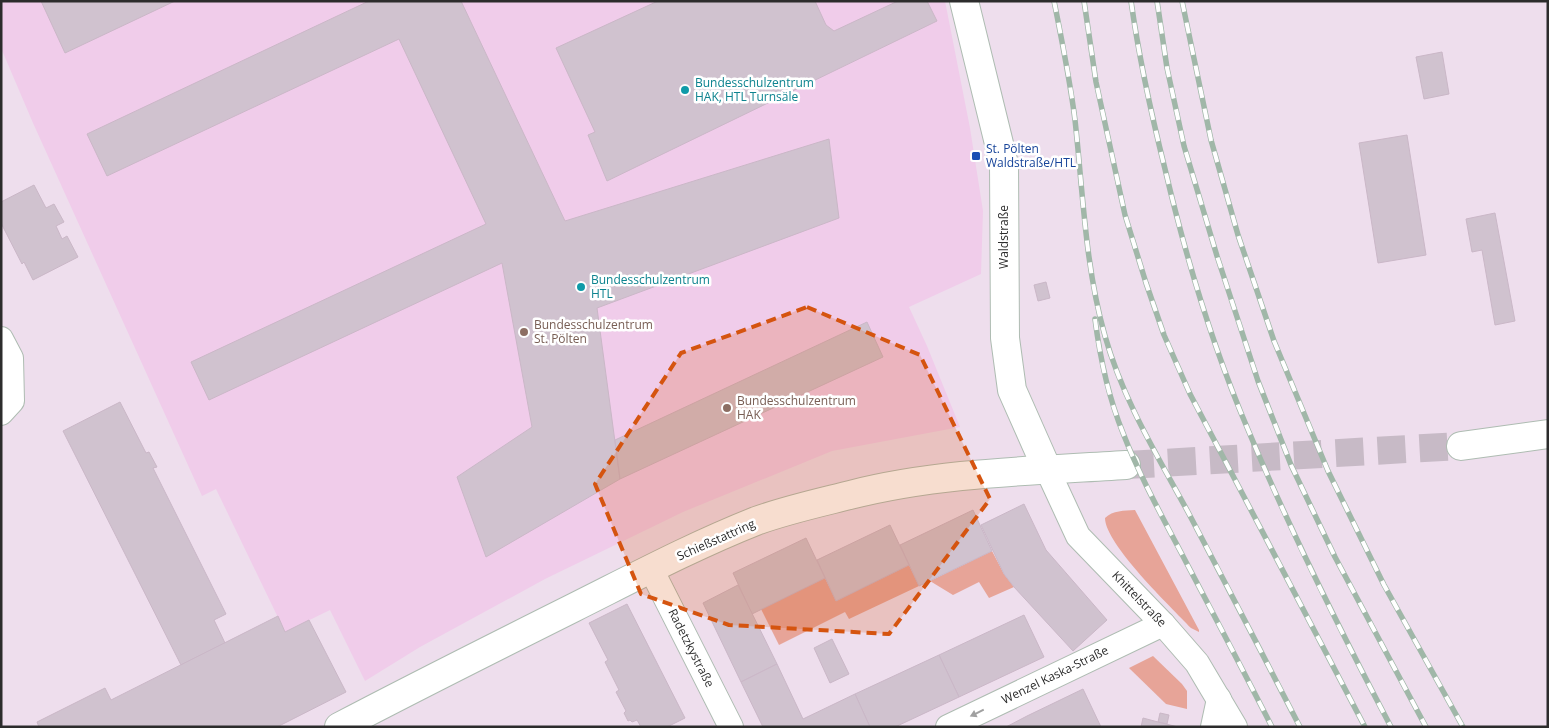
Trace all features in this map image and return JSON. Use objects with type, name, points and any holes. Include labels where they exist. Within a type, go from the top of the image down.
[{"type":"main road","name":"Waldstraße","points":[[964,1],[1004,164],[1005,338],[1012,390],[1047,469]]},
{"type":"main road","points":[[1461,446],[1548,434]]},
{"type":"main road","name":"Schießstattring","points":[[340,727],[432,678],[651,569],[708,541],[758,521],[852,494],[905,483],[958,476],[1126,465]]},
{"type":"street","points":[[1,413],[12,401],[6,348]]},
{"type":"street","name":"Khittelstraße","points":[[1047,469],[1078,536],[1163,624],[1197,663],[1235,727]]},
{"type":"street","name":"Radetzkystraße","points":[[651,569],[731,727]]},
{"type":"street","name":"Wenzel Kaska-Straße","points":[[948,727],[1163,624]]},
{"type":"street","points":[[1213,727],[1219,699]]},
{"type":"highlighted area","points":[[807,307],[920,355],[990,499],[889,634],[729,625],[641,594],[595,484],[681,353]]},
{"type":"shaded area","name":"Bundesschulzentrum St. Pölten","points":[[1,1],[945,1],[970,128],[983,211],[981,274],[909,307],[960,427],[832,451],[683,512],[545,579],[420,647],[365,681],[330,610],[285,632],[216,489],[202,496],[33,123],[1,48]]},
{"type":"shaded area","points":[[1135,510],[1199,632],[1191,628],[1140,575],[1127,559],[1108,529],[1105,518],[1108,515],[1119,511]]},
{"type":"shaded area","points":[[992,551],[1004,574],[1014,587],[989,598],[979,582],[953,595],[930,581]]},
{"type":"shaded area","points":[[909,565],[919,586],[849,619],[845,612],[779,645],[761,609],[825,578],[836,601]]},
{"type":"shaded area","points":[[1153,656],[1187,691],[1187,709],[1166,704],[1129,668]]},
{"type":"building","points":[[41,1],[175,1],[65,53]]},
{"type":"building","name":"Bundesschulzentrum HTL","points":[[369,1],[461,1],[565,221],[829,139],[839,218],[597,308],[620,479],[486,557],[457,477],[532,427],[502,263],[209,400],[191,362],[486,224],[399,39],[107,176],[87,134]]},
{"type":"building","name":"Bundesschulzentrum HAK, HTL Turnsäle","points":[[658,1],[815,1],[826,25],[834,31],[898,1],[927,1],[937,21],[607,181],[588,135],[595,132],[556,48]]},
{"type":"building","points":[[1442,52],[1449,94],[1424,99],[1416,57]]},
{"type":"building","points":[[1407,135],[1426,255],[1378,263],[1359,143]]},
{"type":"building","points":[[34,185],[46,208],[54,204],[64,222],[56,226],[62,239],[67,236],[78,257],[33,280],[24,262],[22,264],[1,223],[1,202]]},
{"type":"building","points":[[1495,213],[1515,321],[1495,325],[1482,250],[1472,252],[1466,219]]},
{"type":"building","points":[[1046,282],[1050,298],[1038,301],[1034,285]]},
{"type":"building","name":"Bundesschulzentrum HAK","points":[[867,322],[883,357],[620,479],[615,440]]},
{"type":"building","points":[[120,402],[146,453],[149,452],[157,467],[153,468],[226,614],[214,620],[225,643],[181,665],[63,431]]},
{"type":"building","points":[[1024,504],[1046,550],[1107,620],[1073,651],[1004,574],[981,525]]},
{"type":"building","points":[[973,510],[992,551],[919,586],[900,545]]},
{"type":"building","points":[[890,525],[909,565],[836,601],[817,560]]},
{"type":"building","points":[[806,538],[825,578],[752,614],[733,573]]},
{"type":"building","points":[[738,585],[777,664],[741,682],[703,603]]},
{"type":"building","points":[[627,604],[685,718],[667,727],[641,727],[637,720],[628,721],[624,713],[626,711],[616,692],[619,690],[605,662],[608,660],[589,623]]},
{"type":"building","points":[[1024,615],[1044,657],[959,697],[939,655]]},
{"type":"building","points":[[278,616],[285,632],[309,620],[346,692],[277,727],[39,727],[37,722],[105,688],[111,700]]},
{"type":"building","points":[[832,639],[849,674],[830,683],[814,648]]},
{"type":"building","points":[[939,655],[959,697],[895,727],[870,727],[855,694]]},
{"type":"building","points":[[777,664],[803,719],[855,694],[870,727],[763,727],[741,682]]},
{"type":"building","points":[[1083,689],[1101,727],[1006,727],[1027,716]]},
{"type":"building","points":[[1160,713],[1169,715],[1167,724],[1158,722]]},
{"type":"building","points":[[1143,718],[1158,722],[1178,727],[1141,727]]},
{"type":"tunnel","points":[[1126,465],[1461,446]]},
{"type":"railway","points":[[1054,1],[1073,105],[1093,283],[1098,310],[1112,360],[1142,427],[1300,727]]},
{"type":"railway","points":[[1084,1],[1096,82],[1125,215],[1164,335],[1190,394],[1365,727]]},
{"type":"railway","points":[[1131,1],[1146,85],[1173,202],[1191,269],[1212,335],[1265,470],[1335,618],[1391,727]]},
{"type":"railway","points":[[1157,1],[1167,68],[1184,146],[1217,256],[1258,381],[1291,465],[1335,557],[1426,727]]},
{"type":"railway","points":[[1182,1],[1211,140],[1238,235],[1274,341],[1328,471],[1384,585],[1463,727]]},
{"type":"railway","points":[[1095,319],[1109,391],[1137,466],[1272,727]]},
{"type":"place","name":"Bundesschulzentrum HAK, HTL Turnsäle","points":[[685,90]]},
{"type":"place","name":"St. Pölten Waldstraße/HTL","points":[[976,156]]},
{"type":"place","name":"Bundesschulzentrum HTL","points":[[581,287]]},
{"type":"place","name":"Bundesschulzentrum St. Pölten","points":[[524,332]]},
{"type":"place","name":"Bundesschulzentrum HAK","points":[[727,408]]}]
